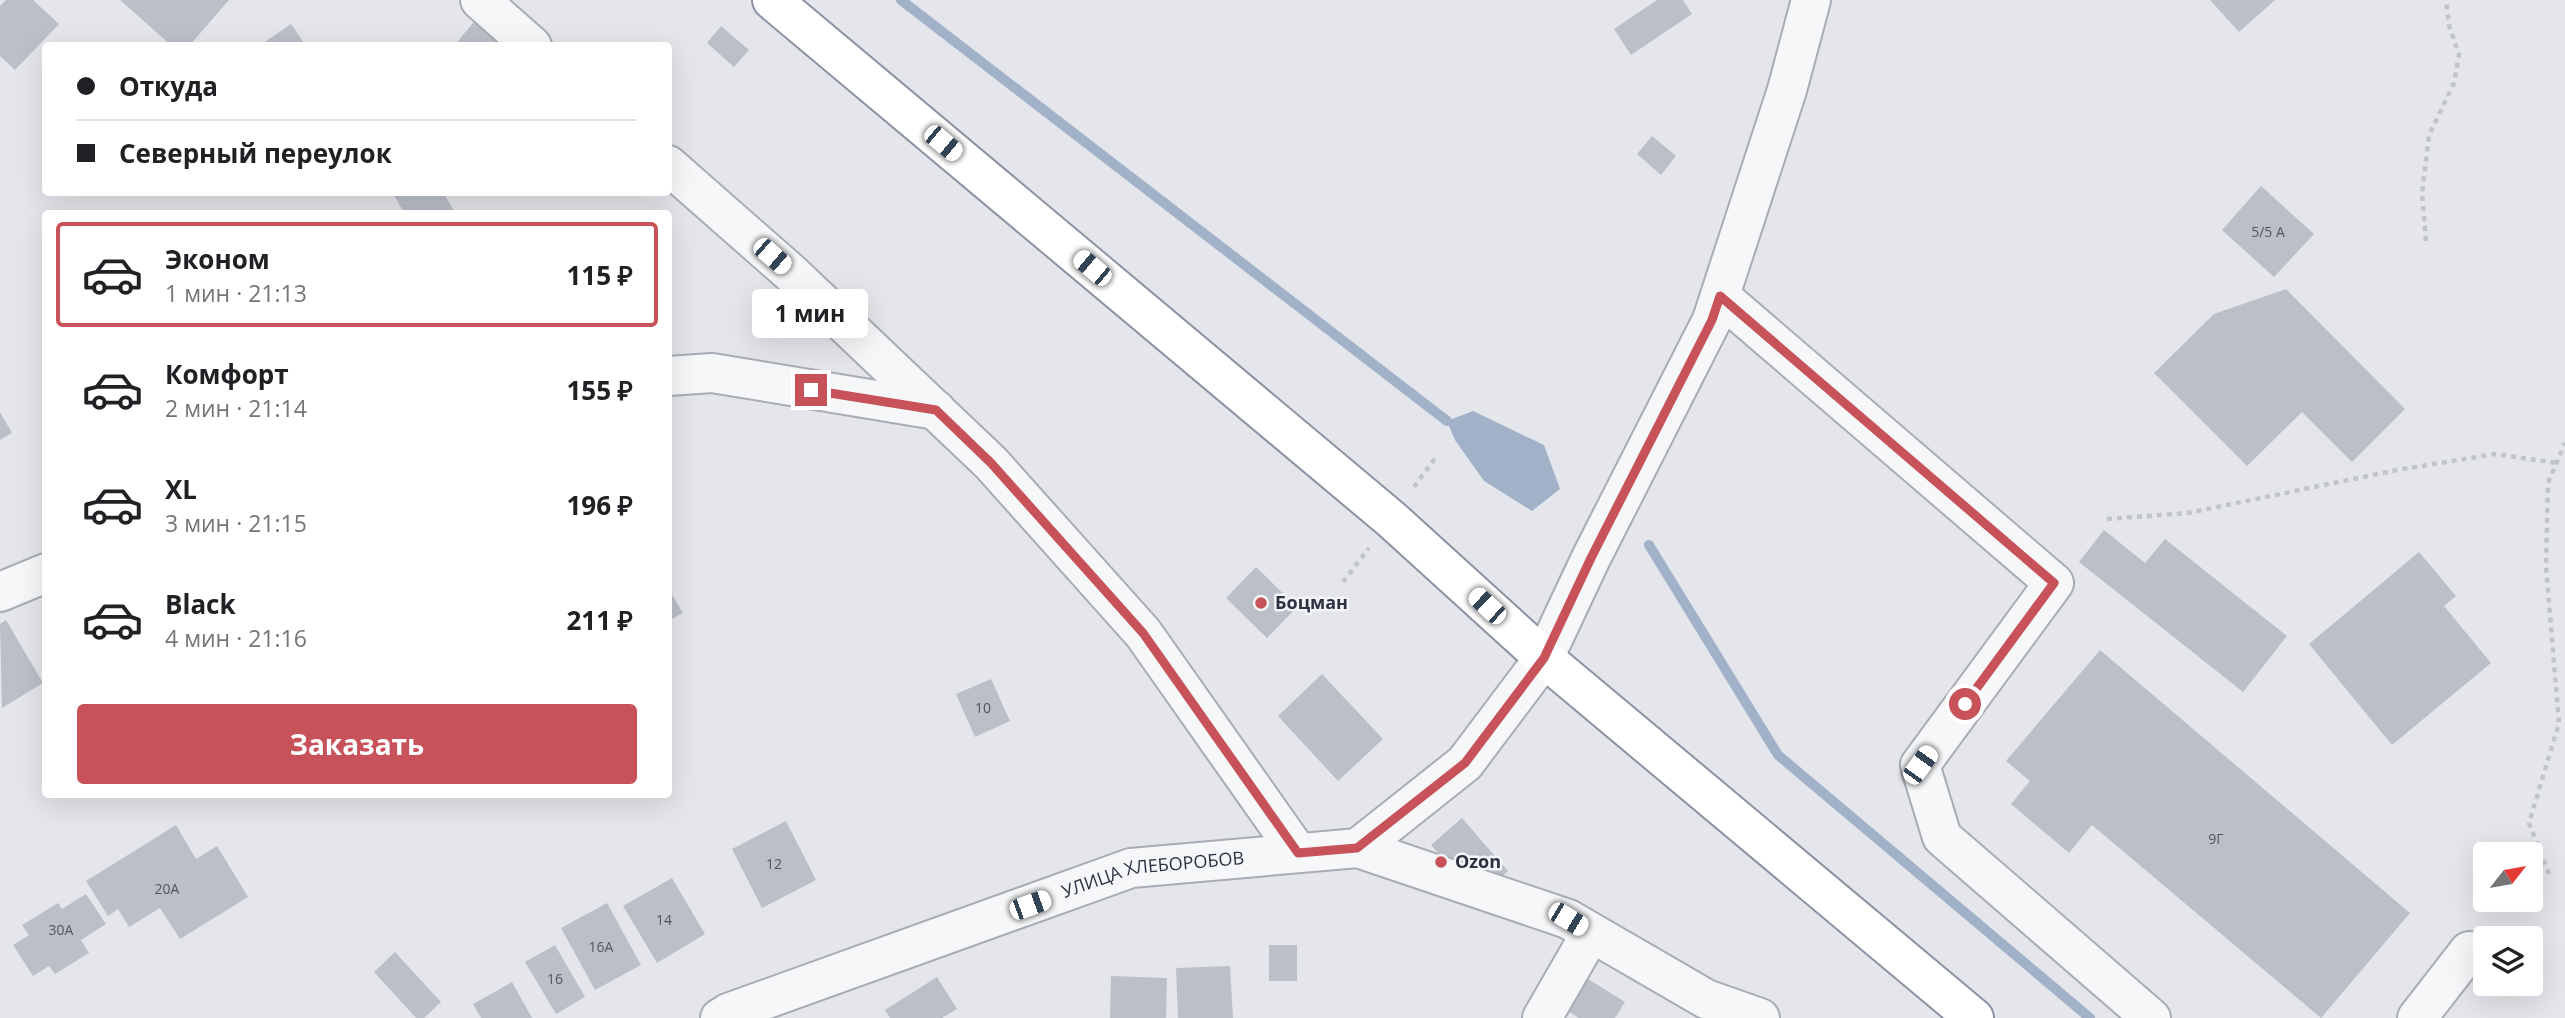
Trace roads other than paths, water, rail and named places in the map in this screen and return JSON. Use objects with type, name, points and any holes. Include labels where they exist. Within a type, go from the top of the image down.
[{"type":"highway","points":[[772,0],[1391,519],[1544,658],[1974,1018]]},
{"type":"street","points":[[480,0],[527,42]]},
{"type":"street","points":[[1357,848],[1465,763],[1544,658],[1591,558],[1712,320],[1787,90],[1811,0]]},
{"type":"street","points":[[672,169],[792,274],[991,463],[1143,633],[1298,853]]},
{"type":"street","points":[[1720,296],[2054,583],[1920,765],[1942,837],[2151,1018]]},
{"type":"street","points":[[672,376],[712,373],[936,410]]},
{"type":"street","points":[[0,592],[42,575]]},
{"type":"street","name":"УЛИЦА ХЛЕБОРОБОВ","points":[[720,1018],[1131,869],[1357,848],[1568,919],[1706,999],[1760,1018]]},
{"type":"street","points":[[1542,1018],[1591,933]]},
{"type":"street","points":[[2417,1018],[2469,951]]},
{"type":"water","points":[[1473,411],[1544,445],[1560,489],[1532,511],[1484,481],[1455,440],[1447,421]]},
{"type":"waterway","points":[[901,0],[1447,421]]},
{"type":"waterway","points":[[1649,545],[1778,755],[2090,1018]]},
{"type":"place","name":"Боцман","points":[[1261,603]]},
{"type":"place","name":"Ozon","points":[[1441,862]]}]
